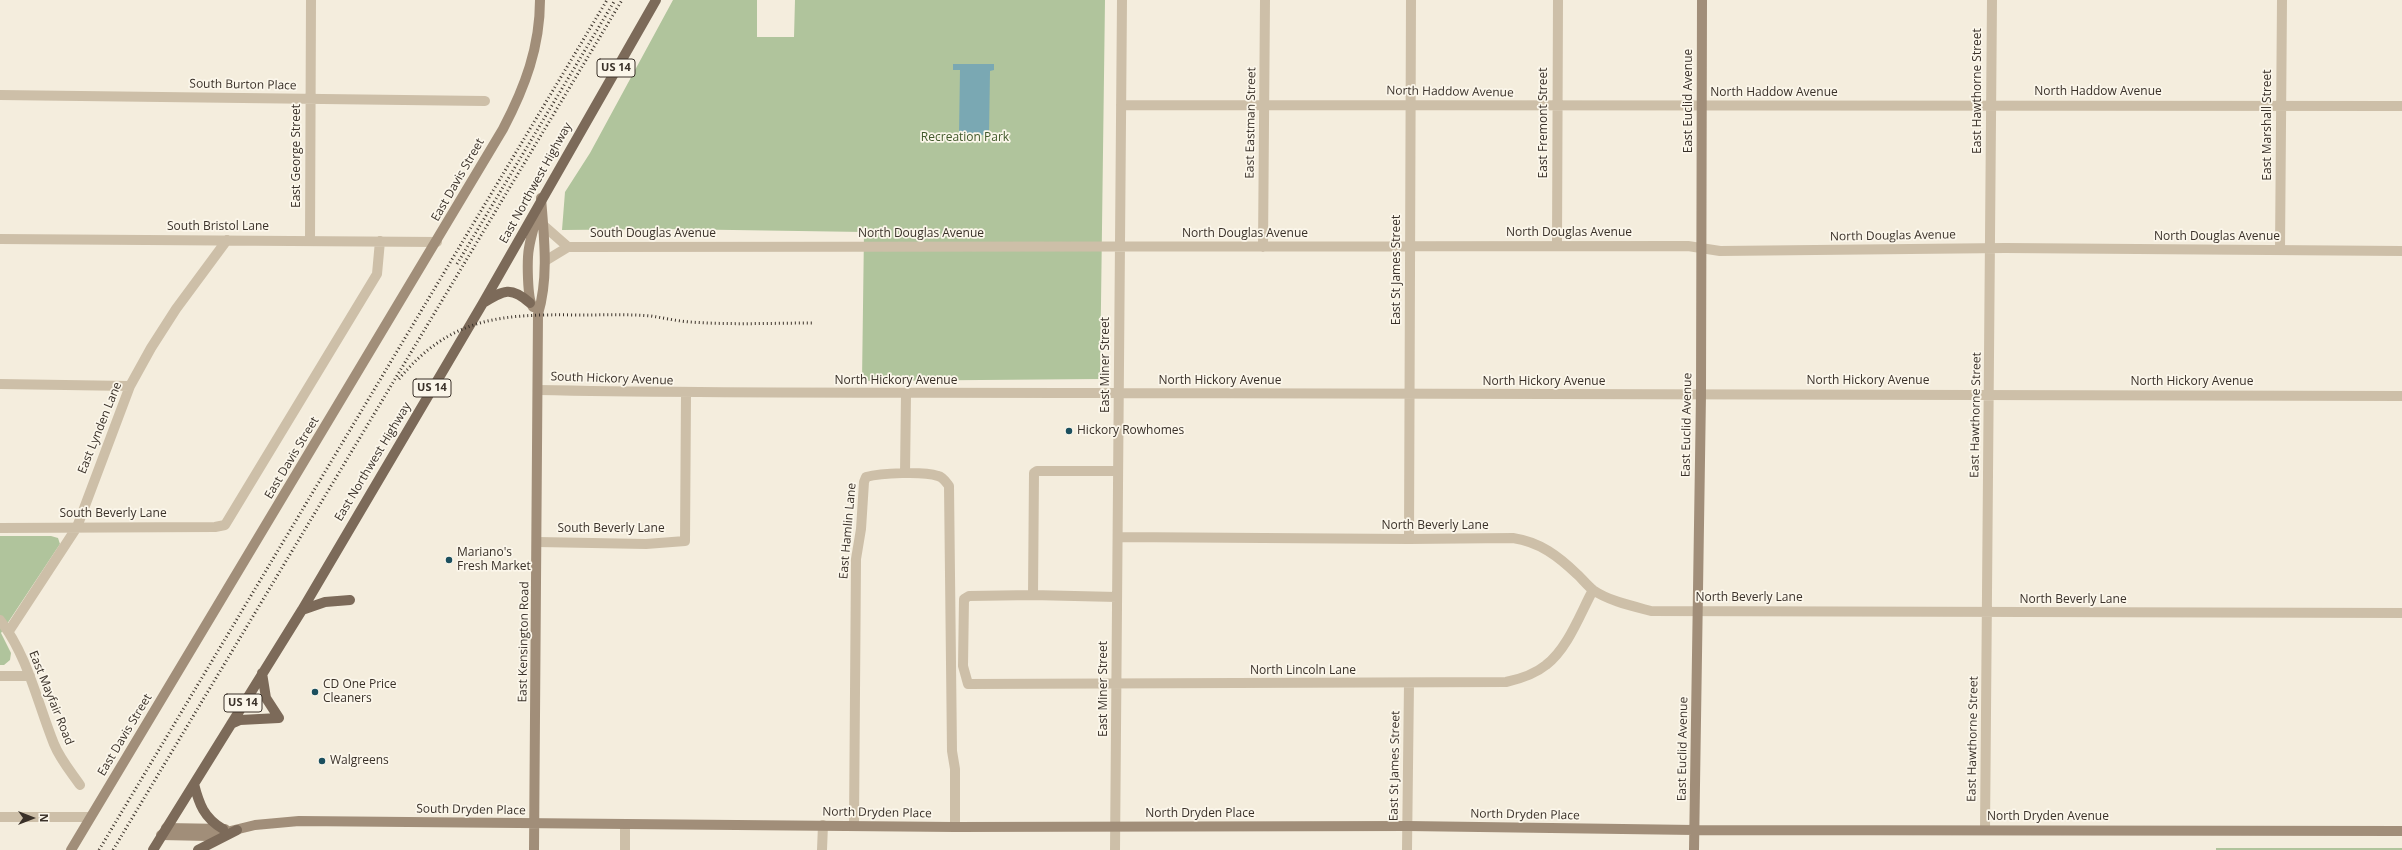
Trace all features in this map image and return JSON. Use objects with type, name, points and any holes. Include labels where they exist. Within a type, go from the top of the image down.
[{"type":"main road","name":"East Northwest Highway","points":[[153,850],[302,610],[483,302],[656,0]]},
{"type":"main road","points":[[483,302],[506,291],[516,292],[530,304]]},
{"type":"main road","points":[[302,610],[327,601],[350,600]]},
{"type":"main road","points":[[231,724],[240,720],[279,718],[266,698],[262,673]]},
{"type":"main road","points":[[194,784],[200,807],[213,823],[223,829]]},
{"type":"main road","points":[[198,850],[237,830]]},
{"type":"street","name":"East George Street","points":[[310,240],[311,0]]},
{"type":"street","name":"East Davis Street","points":[[71,850],[436,242],[506,122],[528,75],[537,44],[540,0]]},
{"type":"street","name":"East Miner Street","points":[[1115,850],[1122,0]]},
{"type":"street","name":"East Eastman Street","points":[[1263,247],[1265,0]]},
{"type":"street","name":"East St James Street","points":[[1409,539],[1411,0]]},
{"type":"street","name":"East Fremont Street","points":[[1556,246],[1558,0]]},
{"type":"street","name":"East Euclid Avenue","points":[[1694,850],[1701,395],[1702,0]]},
{"type":"street","name":"East Hawthorne Street","points":[[1985,830],[1992,0]]},
{"type":"street","name":"East Marshall Street","points":[[2280,250],[2282,0]]},
{"type":"street","name":"South Burton Place","points":[[0,95],[485,101]]},
{"type":"street","name":"North Haddow Avenue","points":[[1121,105],[1264,103],[1557,106],[2402,106]]},
{"type":"street","name":"East Kensington Road","points":[[534,850],[538,542],[538,314],[544,296],[545,261],[542,198]]},
{"type":"street","points":[[538,314],[530,304],[528,249],[542,198]]},
{"type":"street","points":[[543,225],[568,246],[545,261]]},
{"type":"street","name":"South Bristol Lane","points":[[0,238],[436,242]]},
{"type":"street","name":"East Lynden Lane","points":[[9,631],[77,527],[130,386],[176,309],[227,240]]},
{"type":"street","name":"East Davis Street","points":[[225,525],[377,274],[380,241]]},
{"type":"street","name":"South Douglas Avenue","points":[[568,246],[736,247]]},
{"type":"street","name":"North Douglas Avenue","points":[[736,247],[1688,246],[1720,251],[1990,248],[2402,251]]},
{"type":"street","points":[[0,384],[130,386]]},
{"type":"street","name":"South Hickory Avenue","points":[[538,390],[686,394]]},
{"type":"street","name":"North Hickory Avenue","points":[[686,394],[1119,393],[1410,396],[1989,393],[2402,396]]},
{"type":"street","name":"South Beverly Lane","points":[[538,542],[646,544],[685,541],[686,394]]},
{"type":"street","points":[[904,473],[906,394]]},
{"type":"street","points":[[1117,597],[1032,595],[1034,590],[1034,473],[1037,471],[1118,471]]},
{"type":"street","name":"East Hamlin Lane","points":[[854,825],[856,558],[861,529],[864,482],[866,477],[873,475],[904,473],[938,475],[944,479],[949,486],[952,751],[955,770],[955,827]]},
{"type":"street","name":"South Beverly Lane","points":[[0,528],[215,527],[225,525]]},
{"type":"street","name":"North Beverly Lane","points":[[1118,537],[1409,539],[1513,538],[1526,540],[1559,557],[1593,590],[1627,605],[1651,611],[2402,613]]},
{"type":"street","name":"North Lincoln Lane","points":[[1032,595],[969,596],[964,599],[963,666],[968,684],[1116,685],[1491,683],[1522,678],[1546,666],[1564,643],[1593,590]]},
{"type":"street","name":"East Mayfair Road","points":[[0,620],[9,631],[30,676],[54,744],[80,785]]},
{"type":"street","points":[[0,676],[30,676]]},
{"type":"street","name":"East St James Street","points":[[1407,850],[1409,683]]},
{"type":"street","points":[[0,817],[90,817]]},
{"type":"street","name":"South Dryden Place","points":[[163,832],[210,836],[259,824],[299,821],[535,824],[707,824]]},
{"type":"street","points":[[624,824],[625,850]]},
{"type":"street","name":"North Dryden Place","points":[[707,824],[955,827],[1408,826],[1694,830]]},
{"type":"street","points":[[822,850],[823,825]]},
{"type":"street","name":"South Dryden Place","points":[[163,832],[223,829],[237,830]]},
{"type":"street","name":"North Dryden Avenue","points":[[1694,830],[2402,831]]},
{"type":"green space","name":"Recreation Park","points":[[673,0],[757,0],[757,37],[794,37],[795,0],[1105,0],[1100,379],[862,381],[864,232],[668,229],[562,230],[565,192],[590,153]]},
{"type":"green space","points":[[0,536],[51,536],[58,538],[60,544],[1,633],[11,653],[10,660],[4,665],[0,665]]},
{"type":"green space","points":[[2216,848],[2402,848],[2402,850],[2216,850]]},
{"type":"water","points":[[953,64],[994,64],[994,70],[990,71],[989,135],[959,135],[960,70],[953,70]]},
{"type":"railway","points":[[99,850],[607,0]]},
{"type":"railway","points":[[457,264],[615,0]]},
{"type":"railway","points":[[113,850],[622,0]]},
{"type":"railway","points":[[399,379],[419,358],[438,342],[459,331],[480,323],[502,318],[552,315],[624,315],[651,316],[680,321],[705,323],[814,323]]},
{"type":"place","name":"Hickory Rowhomes","points":[[1069,431]]},
{"type":"place","name":"Mariano's Fresh Market","points":[[449,560]]},
{"type":"place","name":"CD One Price Cleaners","points":[[315,692]]},
{"type":"place","name":"Walgreens","points":[[322,761]]}]
